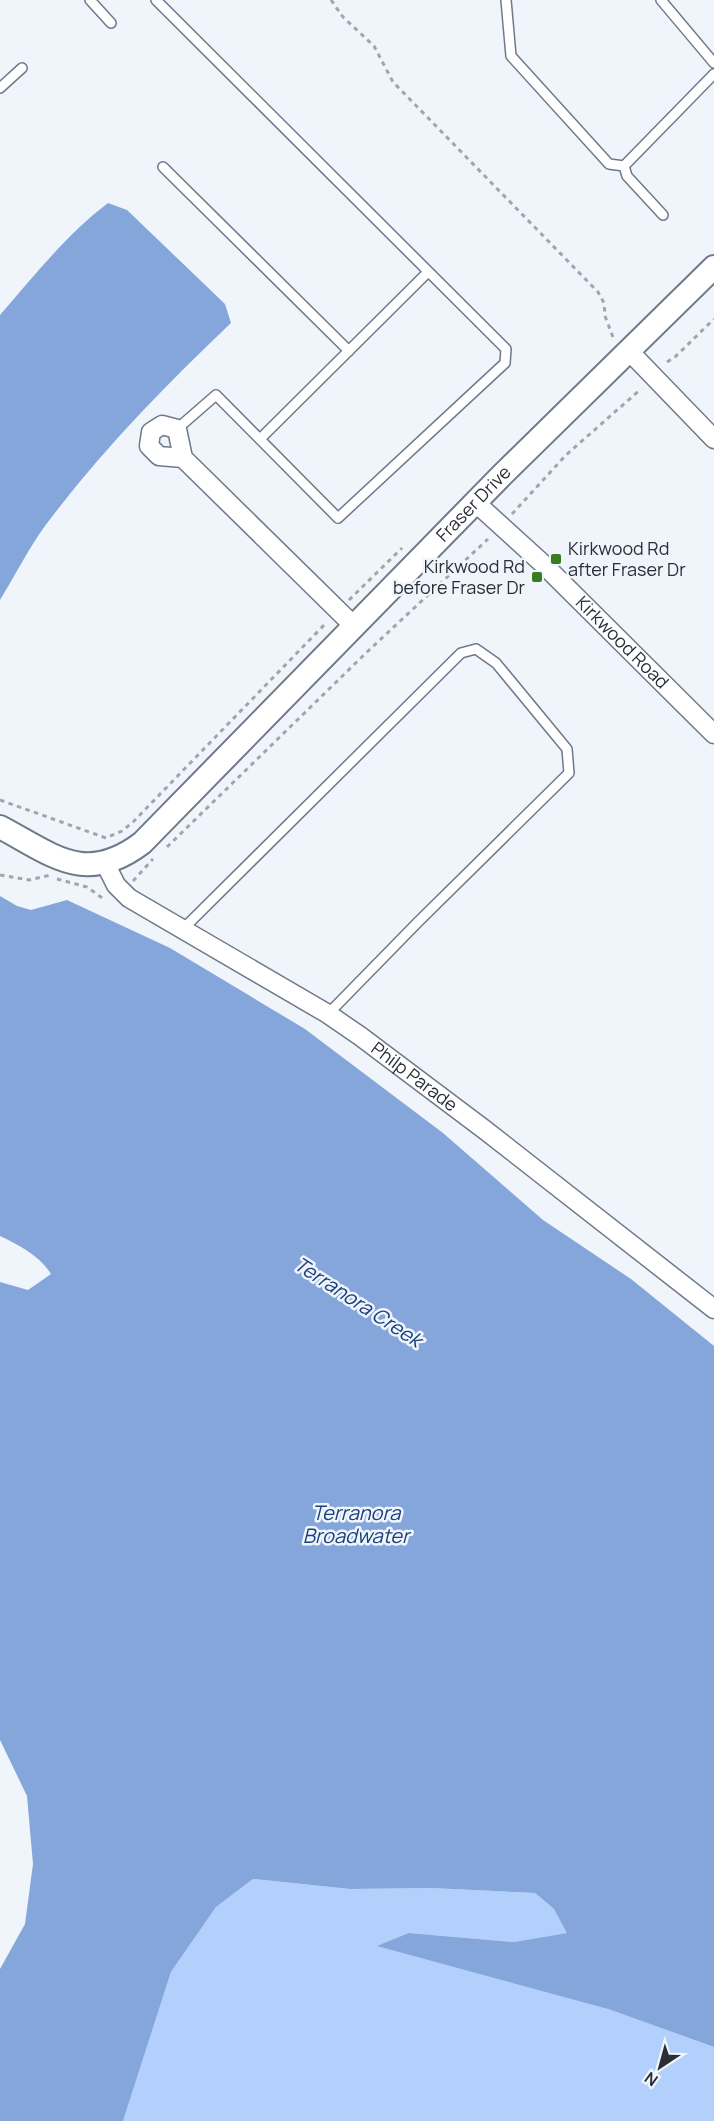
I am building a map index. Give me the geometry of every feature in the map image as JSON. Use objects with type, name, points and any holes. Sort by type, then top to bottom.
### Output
[{"type":"street","name":"Fraser Drive","points":[[105,863],[124,856],[158,829],[476,503],[622,346],[714,267]]},
{"type":"street","points":[[622,346],[714,439]]},
{"type":"street","points":[[183,458],[159,456],[149,446],[151,432],[162,425],[177,429],[183,458],[355,627]]},
{"type":"street","name":"Kirkwood Road","points":[[476,503],[542,563],[714,734]]},
{"type":"street","points":[[0,827],[70,862],[90,866],[105,863]]},
{"type":"street","name":"Philp Parade","points":[[105,863],[122,892],[328,1014],[360,1036],[485,1130],[714,1309]]},
{"type":"lane","points":[[90,0],[111,22]]},
{"type":"lane","points":[[156,0],[506,350],[505,363],[338,518],[216,395],[177,429]]},
{"type":"lane","points":[[506,0],[511,56],[609,164],[624,166]]},
{"type":"lane","points":[[661,0],[714,63]]},
{"type":"lane","points":[[0,88],[22,68]]},
{"type":"lane","points":[[624,166],[714,74]]},
{"type":"lane","points":[[624,166],[627,176],[663,214]]},
{"type":"lane","points":[[163,167],[349,351]]},
{"type":"lane","points":[[260,440],[429,272]]},
{"type":"lane","points":[[183,929],[461,653],[476,649],[496,663],[567,749],[569,773],[328,1014]]},
{"type":"path","points":[[332,0],[343,17],[374,46],[393,82],[598,292],[604,303],[605,316],[622,346]]},
{"type":"path","points":[[667,362],[714,319]]},
{"type":"path","points":[[513,514],[566,455],[641,389]]},
{"type":"path","points":[[163,851],[375,644],[488,539]]},
{"type":"path","points":[[0,800],[106,838],[122,831],[338,610],[405,545]]},
{"type":"path","points":[[130,885],[155,858]]},
{"type":"path","points":[[0,875],[28,880],[51,875]]},
{"type":"shaded area","points":[[253,1879],[350,1889],[431,1888],[535,1893],[554,1909],[568,1933],[514,1942],[409,1933],[714,2047],[714,2121],[123,2121],[171,1972],[216,1907]]},
{"type":"water","points":[[108,203],[127,210],[225,304],[231,323],[158,395],[88,472],[39,535],[0,600],[0,315],[65,242]]},
{"type":"water","name":"Terranora Broadwater","points":[[0,896],[17,906],[31,910],[67,900],[170,948],[305,1029],[443,1133],[543,1220],[631,1279],[714,1346],[714,2047],[608,2009],[377,1946],[409,1933],[514,1942],[567,1933],[554,1909],[535,1893],[431,1888],[350,1889],[253,1879],[216,1907],[171,1972],[123,2121],[0,2121],[0,1969],[25,1924],[33,1864],[27,1796],[0,1740],[0,1282],[28,1290],[51,1274],[35,1256],[0,1236]]},
{"type":"place","name":"Kirkwood Rd after Fraser Dr","points":[[556,559]]},
{"type":"place","name":"Kirkwood Rd before Fraser Dr","points":[[537,577]]},
{"type":"water label","name":"Terranora Creek","points":[[358,1302]]}]
